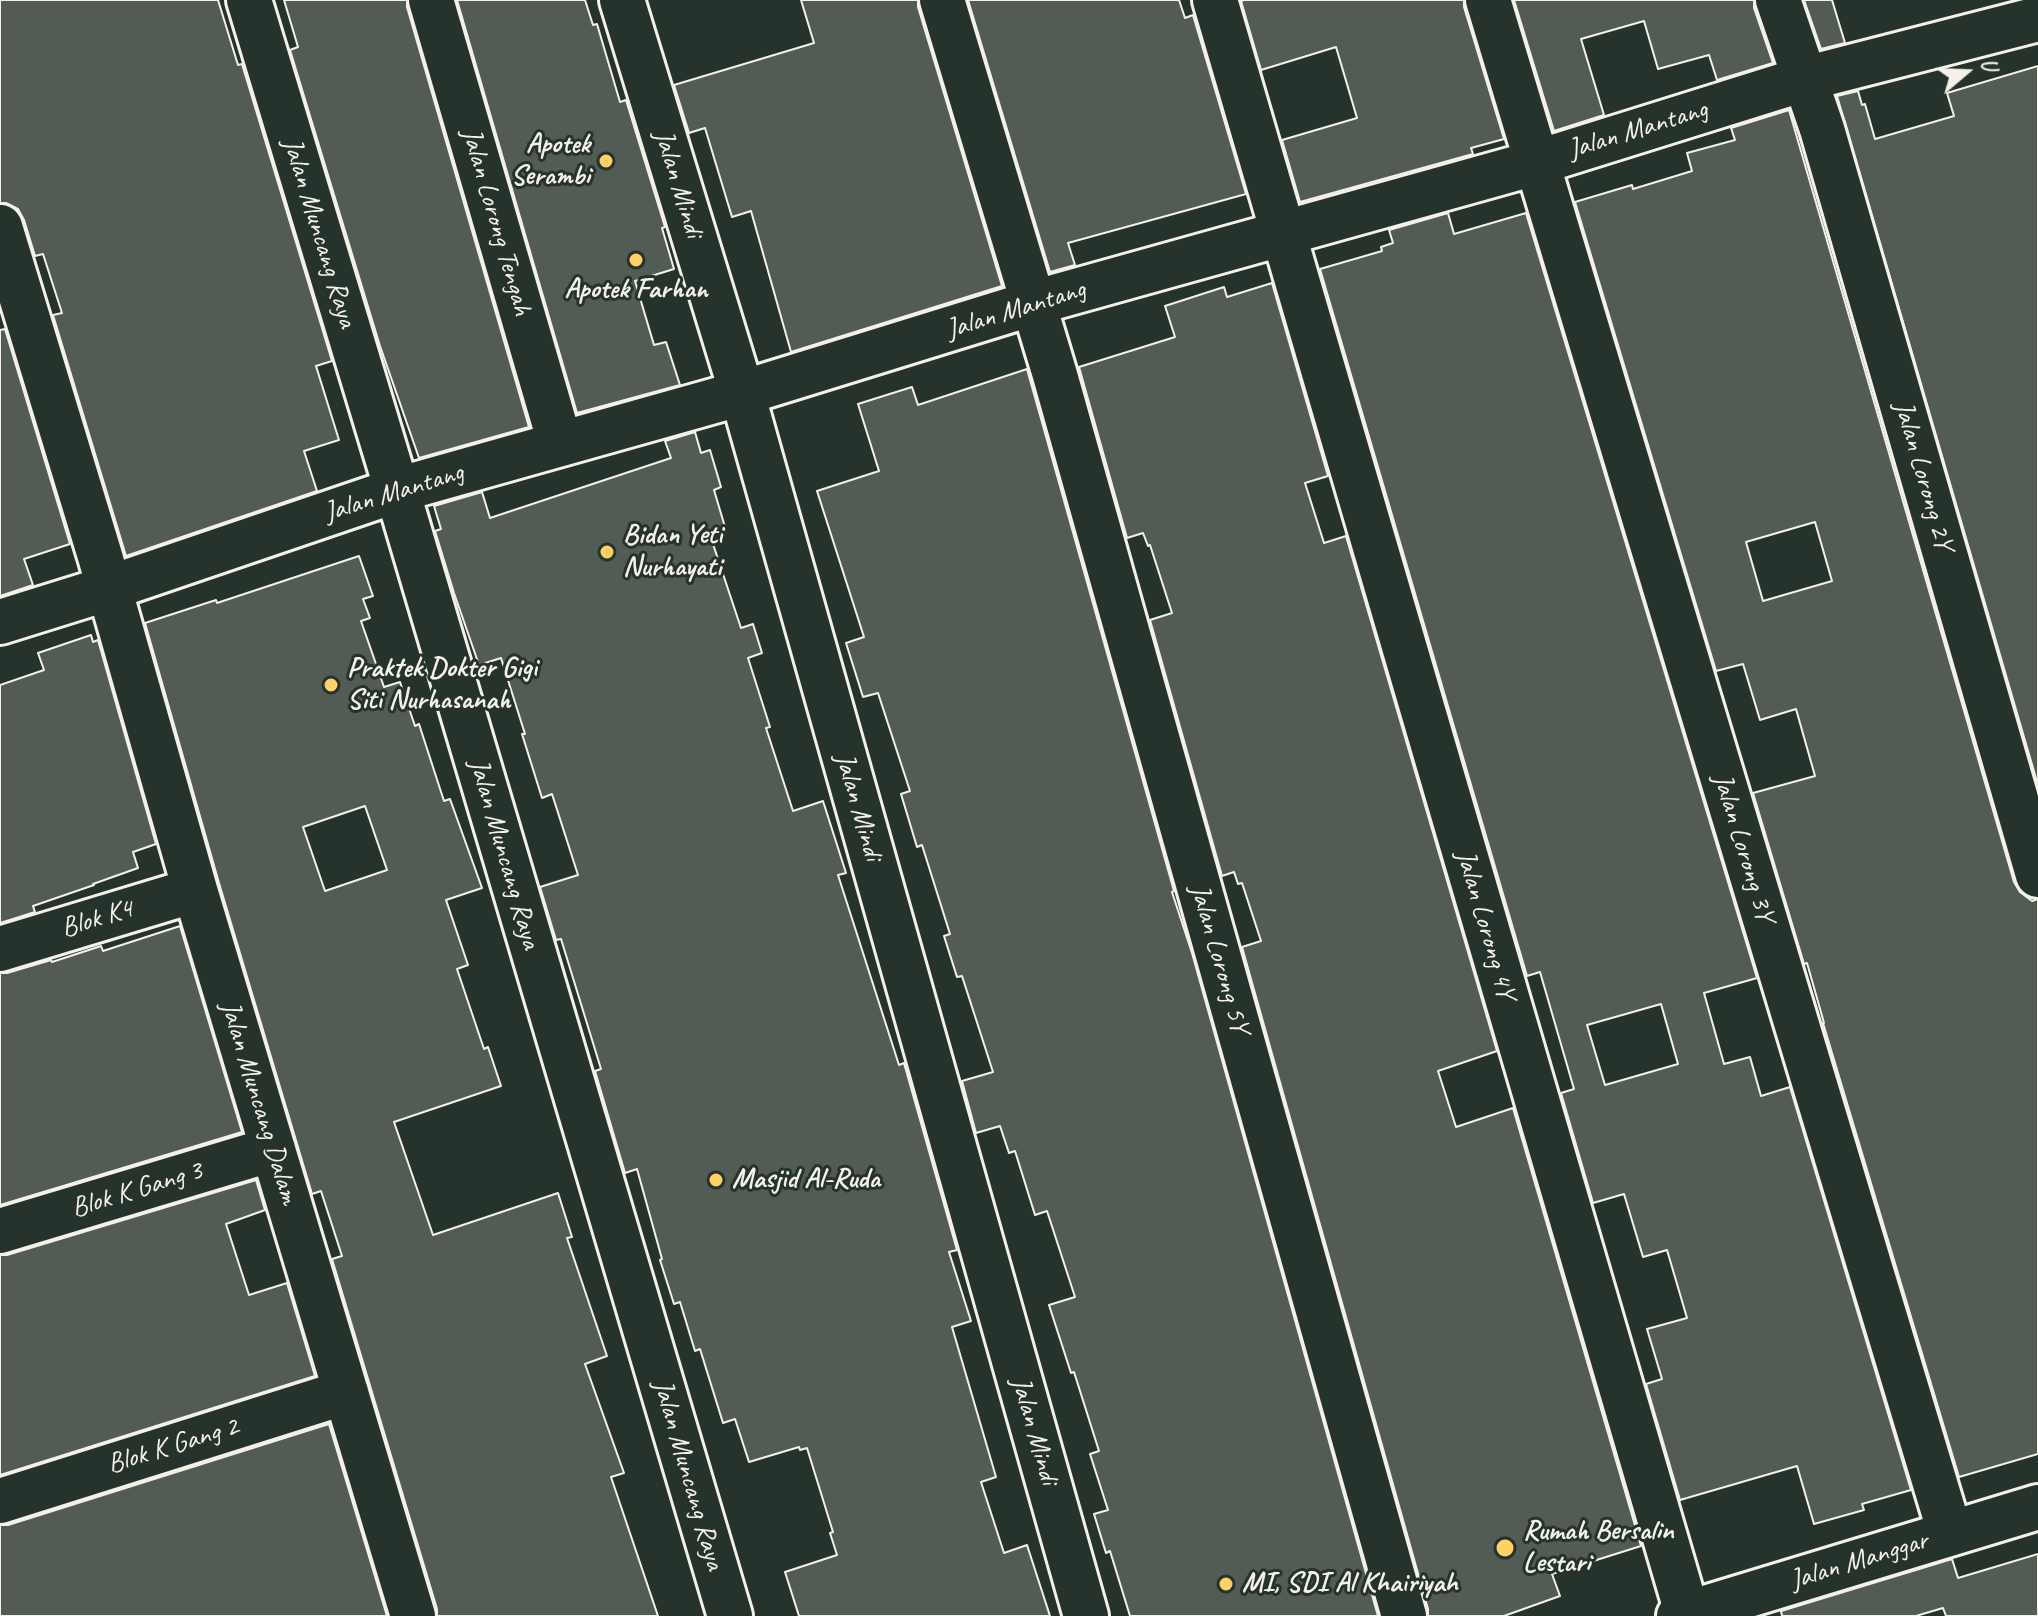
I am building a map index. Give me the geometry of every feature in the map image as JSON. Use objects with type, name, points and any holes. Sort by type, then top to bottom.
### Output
[{"type":"street","name":"Jalan Muncang Raya","points":[[249,0],[730,1616]]},
{"type":"street","name":"Jalan Lorong Tengah","points":[[431,0],[560,443]]},
{"type":"street","name":"Jalan Mindi","points":[[622,0],[742,393],[1086,1616]]},
{"type":"street","name":"Jalan Lorong 5Y","points":[[942,0],[1055,375],[1404,1616]]},
{"type":"street","name":"Jalan Lorong 4Y","points":[[1215,0],[1685,1615]]},
{"type":"street","name":"Jalan Lorong 3Y","points":[[1488,0],[1950,1533]]},
{"type":"street","name":"Jalan Lorong 2Y","points":[[1778,0],[1822,129],[2038,875]]},
{"type":"street","name":"Jalan Mantang","points":[[0,622],[397,490],[742,393],[1033,303],[1535,163],[1804,79],[2038,19]]},
{"type":"street","name":"Jalan Muncang Dalam","points":[[0,227],[413,1616]]},
{"type":"street","name":"Blok K4","points":[[0,949],[195,890]]},
{"type":"street","name":"Blok K Gang 3","points":[[0,1231],[273,1149]]},
{"type":"street","name":"Blok K Gang 2","points":[[0,1501],[346,1392]]},
{"type":"street","name":"Jalan Manggar","points":[[1685,1615],[2038,1507]]},
{"type":"building","points":[[0,0],[218,0],[238,65],[242,64],[332,361],[316,366],[339,440],[304,451],[317,491],[126,556],[53,315],[62,313],[43,254],[35,256],[18,209],[0,203]]},
{"type":"building","points":[[284,0],[407,0],[529,427],[419,458],[380,346],[290,50],[298,47]]},
{"type":"building","points":[[457,0],[585,0],[593,25],[597,24],[620,102],[626,100],[665,227],[662,228],[674,269],[635,281],[654,345],[666,342],[680,385],[577,413]]},
{"type":"building","points":[[801,0],[918,0],[1002,286],[791,352],[751,211],[732,217],[705,128],[689,133],[674,85],[814,43]]},
{"type":"building","points":[[968,0],[1179,0],[1185,18],[1193,15],[1246,194],[1068,243],[1075,265],[1050,272]]},
{"type":"building","points":[[1464,0],[1504,139],[1471,148],[1473,154],[1300,202],[1282,140],[1357,118],[1336,47],[1261,70],[1241,1]]},
{"type":"building","points":[[1514,0],[1754,0],[1773,63],[1717,80],[1709,55],[1658,69],[1644,21],[1581,39],[1604,115],[1554,131]]},
{"type":"building","points":[[1804,0],[1832,0],[1845,43],[1821,49]]},
{"type":"building","points":[[2038,66],[2038,785],[1837,96],[1858,91],[1875,139],[1954,116],[1947,93]]},
{"type":"building","points":[[1789,110],[2014,882],[2020,892],[2032,901],[2038,899],[2038,1454],[1959,1477],[1807,963],[1804,964],[1753,793],[1815,776],[1796,709],[1760,720],[1743,664],[1716,671],[1575,202],[1692,171],[1687,153],[1735,140],[1731,128]],"holes":[[[1815,522],[1832,581],[1763,601],[1746,542]]]},
{"type":"building","points":[[1448,213],[1454,234],[1526,213],[1757,978],[1704,993],[1724,1064],[1750,1057],[1761,1096],[1790,1087],[1911,1490],[1862,1504],[1864,1510],[1814,1524],[1797,1466],[1680,1500],[1646,1384],[1662,1379],[1647,1329],[1687,1318],[1667,1250],[1643,1257],[1624,1194],[1593,1203],[1561,1093],[1574,1089],[1540,972],[1527,976],[1320,269],[1382,251],[1381,247],[1393,243],[1389,230]],"holes":[[[1661,1004],[1678,1064],[1605,1085],[1587,1025]]]},
{"type":"building","points":[[1272,283],[1328,476],[1305,483],[1324,543],[1346,536],[1497,1051],[1438,1071],[1456,1127],[1513,1108],[1641,1546],[1552,1574],[1560,1596],[1504,1616],[1428,1616],[1242,947],[1261,941],[1242,883],[1238,884],[1234,872],[1222,876],[1150,620],[1172,613],[1150,545],[1143,533],[1127,538],[1079,367],[1175,337],[1165,306],[1224,287],[1227,297]]},
{"type":"building","points":[[5,329],[70,544],[24,559],[33,585],[0,596],[0,330]]},
{"type":"building","points":[[1027,369],[1378,1616],[1130,1616],[1110,1551],[1106,1553],[1094,1514],[1108,1510],[1090,1454],[1099,1451],[1049,1305],[1075,1297],[1047,1211],[1035,1215],[1015,1151],[1009,1153],[1000,1126],[976,1133],[962,1081],[993,1072],[962,976],[957,977],[944,936],[950,934],[922,845],[917,847],[901,794],[910,791],[878,693],[863,697],[846,643],[864,637],[817,491],[879,471],[858,404],[912,387],[918,405]]},
{"type":"building","points":[[695,432],[701,453],[710,450],[721,487],[714,490],[725,527],[709,532],[741,628],[753,624],[762,653],[748,658],[770,727],[766,728],[793,811],[823,801],[846,873],[838,875],[899,1065],[904,1063],[957,1250],[949,1252],[971,1321],[952,1327],[996,1477],[981,1482],[1004,1553],[1027,1545],[1050,1616],[799,1616],[785,1572],[837,1555],[807,1448],[800,1450],[799,1447],[749,1462],[735,1419],[723,1423],[700,1349],[695,1351],[680,1302],[674,1304],[637,1169],[625,1173],[595,1071],[601,1069],[561,939],[556,940],[540,887],[578,875],[552,794],[542,798],[501,658],[479,665],[435,531],[441,529],[434,506],[482,492],[490,518],[671,458],[665,441]]},
{"type":"building","points":[[359,556],[373,596],[363,599],[370,618],[361,621],[384,687],[400,682],[415,726],[419,724],[444,801],[450,799],[482,888],[446,900],[468,965],[457,969],[484,1049],[488,1047],[501,1086],[394,1122],[433,1235],[558,1193],[572,1237],[567,1238],[607,1356],[585,1364],[624,1473],[611,1477],[658,1616],[437,1616],[332,1259],[342,1256],[321,1191],[312,1194],[145,623],[216,600],[217,603]],"holes":[[[365,806],[387,870],[325,891],[303,827]]]},
{"type":"building","points":[[91,635],[93,642],[98,640],[156,844],[133,852],[138,868],[33,906],[35,912],[0,923],[0,685],[44,670],[38,653]]},
{"type":"building","points":[[180,926],[242,1132],[0,1205],[0,973],[52,962],[101,946],[103,951]]},
{"type":"building","points":[[256,1180],[265,1210],[226,1224],[249,1295],[287,1283],[315,1376],[0,1475],[0,1255]]},
{"type":"building","points":[[329,1424],[387,1616],[0,1616],[0,1525]]},
{"type":"building","points":[[2038,1554],[2038,1616],[1946,1616],[1943,1608],[1916,1616],[1782,1616],[1781,1611],[1952,1559],[1958,1578]]},
{"type":"place","name":"Apotek Serambi","points":[[606,161]]},
{"type":"place","name":"Apotek Farhan","points":[[636,260]]},
{"type":"place","name":"Bidan Yeti Nurhayati","points":[[607,552]]},
{"type":"place","name":"Praktek Dokter Gigi Siti Nurhasanah","points":[[331,685]]},
{"type":"place","name":"Masjid Al-Ruda","points":[[716,1180]]},
{"type":"place","name":"Rumah Bersalin Lestari","points":[[1505,1548]]},
{"type":"place","name":"MI, SDI Al Khairiyah","points":[[1226,1584]]}]
